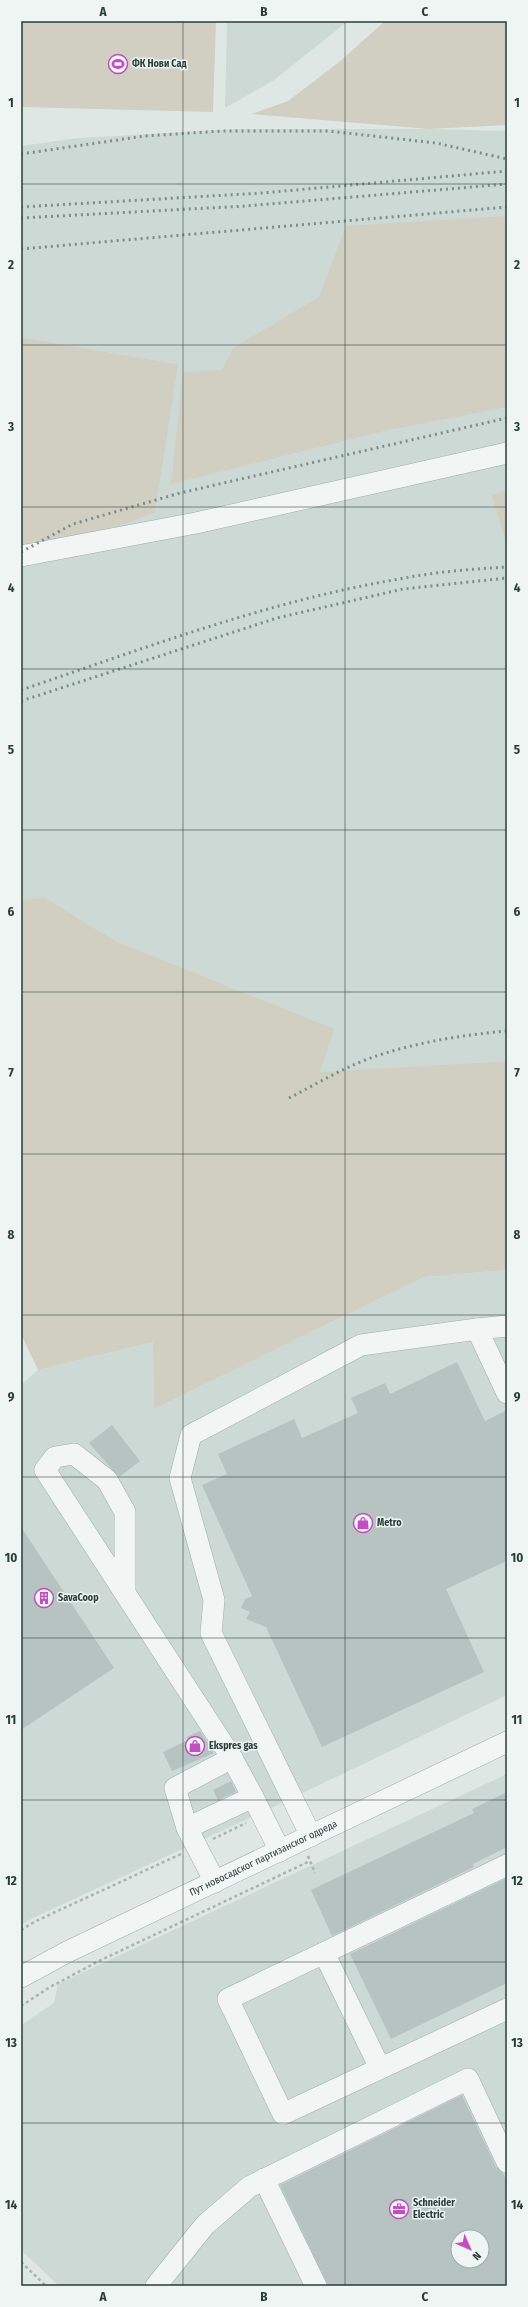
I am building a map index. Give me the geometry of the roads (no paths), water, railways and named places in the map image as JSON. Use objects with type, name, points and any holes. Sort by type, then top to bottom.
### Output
[{"type":"street","points":[[21,556],[196,523],[507,453]]},
{"type":"street","points":[[311,1836],[211,1633],[214,1600],[180,1478],[191,1435],[361,1345],[507,1326]]},
{"type":"street","points":[[477,1329],[507,1392]]},
{"type":"street","points":[[125,1592],[125,1512],[107,1480],[74,1454],[55,1457],[45,1470],[232,1758],[280,1851]]},
{"type":"street","name":"Пут новосадског партизанског одреда","points":[[21,1977],[67,1952],[507,1742]]},
{"type":"street","points":[[215,1882],[192,1837],[175,1788],[232,1758]]},
{"type":"street","points":[[192,1837],[253,1797]]},
{"type":"street","points":[[507,1865],[228,1999],[283,2114],[507,2009]]},
{"type":"street","points":[[324,1953],[380,2068]]},
{"type":"street","points":[[156,2286],[205,2225],[249,2187],[468,2079],[507,2162]]},
{"type":"street","points":[[264,2179],[316,2286]]},
{"type":"railway","points":[[21,154],[145,136],[222,131],[328,131],[436,143],[507,159]]},
{"type":"railway","points":[[21,207],[262,193],[507,171]]},
{"type":"railway","points":[[21,218],[246,206],[507,184]]},
{"type":"railway","points":[[21,249],[507,207]]},
{"type":"railway","points":[[21,552],[73,524],[180,493],[507,418]]},
{"type":"railway","points":[[21,690],[161,642],[303,600],[351,588],[412,577],[453,571],[507,567]]},
{"type":"railway","points":[[21,701],[277,618],[403,589],[507,578]]},
{"type":"railway","points":[[289,1098],[334,1074],[385,1053],[405,1047],[468,1035],[507,1031]]},
{"type":"place","name":"ФК Нови Сад","points":[[118,64]]},
{"type":"place","name":"Metro","points":[[363,1523]]},
{"type":"place","name":"SavaCoop","points":[[44,1598]]},
{"type":"place","name":"Ekspres gas","points":[[195,1746]]},
{"type":"place","name":"Schneider Electric","points":[[399,2209]]}]
